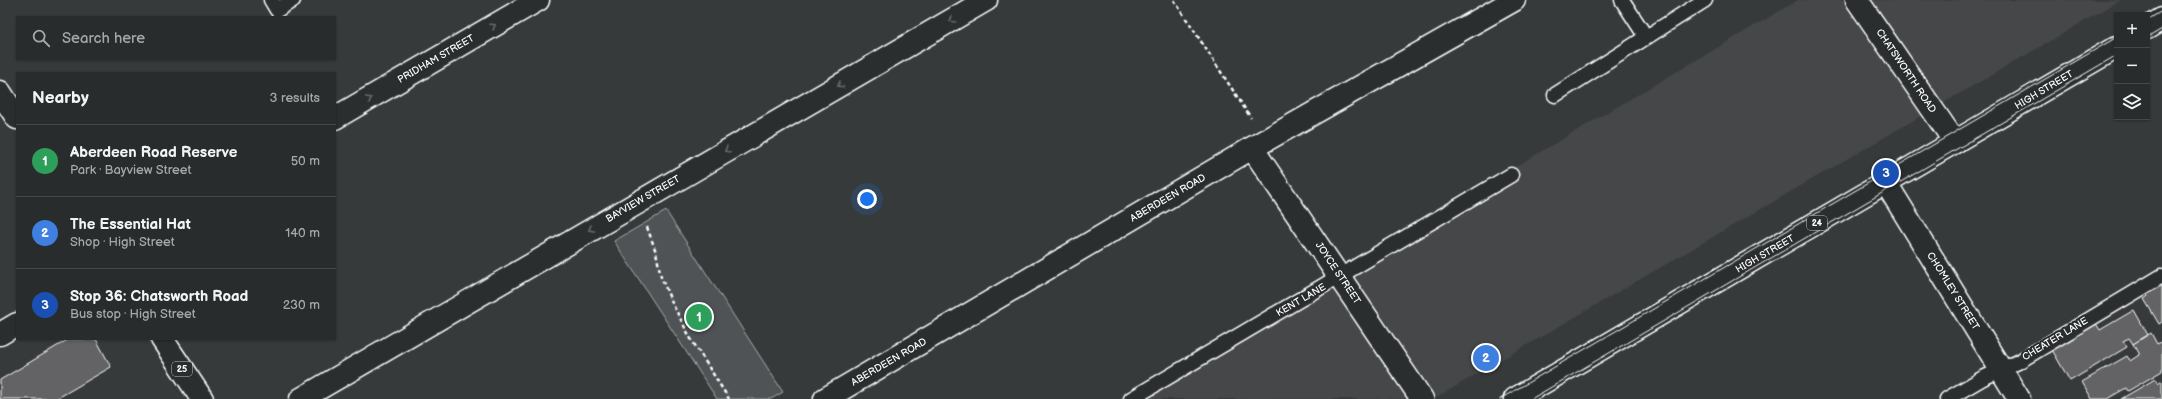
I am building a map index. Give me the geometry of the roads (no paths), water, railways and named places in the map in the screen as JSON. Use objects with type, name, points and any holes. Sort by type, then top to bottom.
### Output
[{"type":"street","name":"PRIDHAM STREET","points":[[336,117],[538,0]]},
{"type":"street","name":"BAYVIEW STREET","points":[[300,399],[986,0]]},
{"type":"street","name":"ABERDEEN ROAD","points":[[825,399],[1252,148],[1514,0]]},
{"type":"street","name":"CHATSWORTH ROAD","points":[[1857,0],[1955,142]]},
{"type":"street","points":[[2150,26],[2162,19]]},
{"type":"street","name":"HIGH STREET","points":[[1515,399],[1886,183],[2114,48]]},
{"type":"street","points":[[0,92],[16,116]]},
{"type":"street","name":"JOYCE STREET","points":[[1252,148],[1341,277],[1422,399]]},
{"type":"street","name":"CHOMLEY STREET","points":[[1886,183],[2019,399]]},
{"type":"street","points":[[0,334],[16,325]]},
{"type":"street","name":"25","points":[[163,340],[202,399]]},
{"type":"lane","points":[[271,0],[277,10],[293,0]]},
{"type":"lane","points":[[1622,0],[1646,37]]},
{"type":"lane","points":[[1555,95],[1705,0]]},
{"type":"lane","name":"KENT LANE","points":[[1131,399],[1341,277],[1511,175]]},
{"type":"lane","name":"CHEATER LANE","points":[[1947,399],[2018,362],[2162,276]]},
{"type":"tram line","points":[[2150,18],[2162,11]]},
{"type":"tram line","points":[[2150,36],[2162,29]]},
{"type":"tram line","points":[[1500,399],[2114,39]]},
{"type":"tram line","points":[[1531,399],[2114,57]]},
{"type":"place","name":"Stop 36: Chatsworth Road","points":[[1886,173]]},
{"type":"place","name":"Aberdeen Road Reserve","points":[[699,317]]},
{"type":"place","name":"The Essential Hat","points":[[1486,358]]}]
